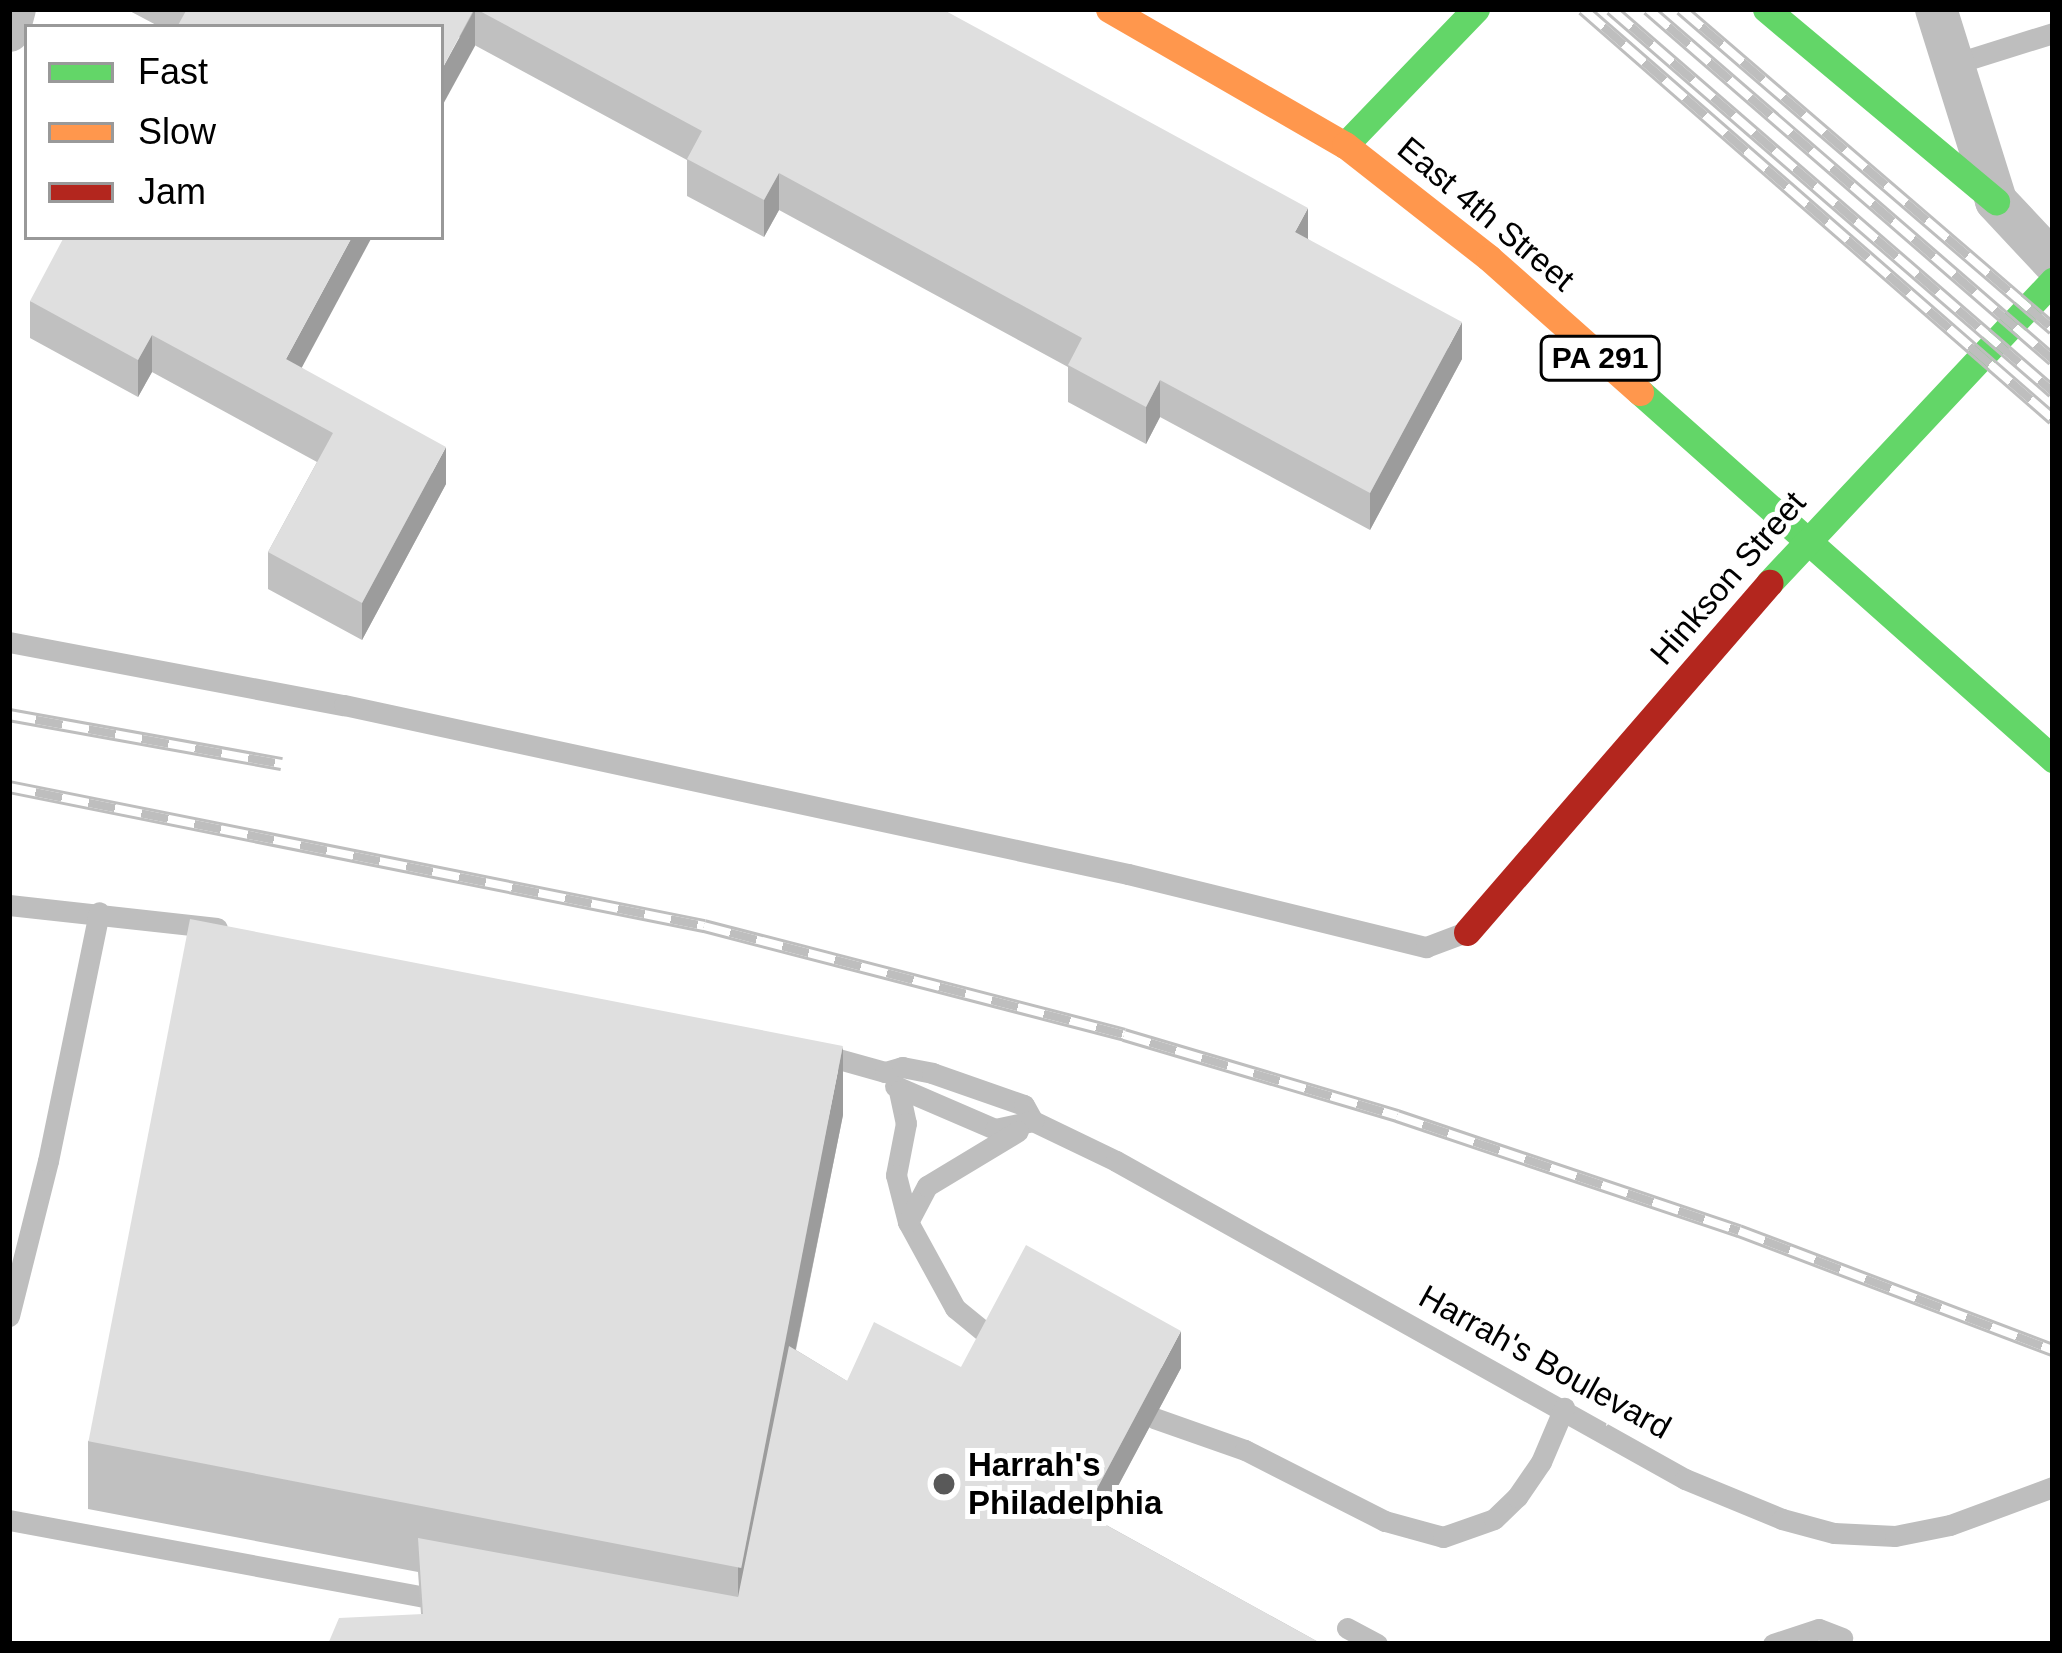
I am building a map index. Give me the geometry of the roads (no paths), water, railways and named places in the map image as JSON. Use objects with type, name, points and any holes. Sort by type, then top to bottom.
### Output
[{"type":"street","points":[[9,31],[11,9]]},
{"type":"street","name":"East 4th Street","points":[[1109,9],[1345,145],[1489,258],[1804,543],[2053,759]]},
{"type":"street","points":[[1345,145],[1476,9]]},
{"type":"street","points":[[1766,9],[1996,201],[2053,262]]},
{"type":"street","points":[[1936,9],[1996,201]]},
{"type":"street","name":"Hinkson Street","points":[[1467,932],[1804,543],[2053,280]]},
{"type":"lane","points":[[1954,64],[2053,33]]},
{"type":"lane","points":[[9,642],[344,704],[1127,874],[1426,947],[1467,932]]},
{"type":"lane","points":[[9,904],[99,912],[246,935]]},
{"type":"lane","points":[[9,1316],[48,1161],[99,912]]},
{"type":"lane","name":"Harrah's Boulevard","points":[[794,1055],[885,1072],[902,1067],[932,1073],[1024,1106],[1033,1120],[1564,1408],[1685,1479],[1760,1511],[1834,1533],[1895,1536],[1950,1525],[2053,1487]]},
{"type":"lane","points":[[885,1072],[899,1091],[906,1123],[896,1175],[908,1222],[955,1308],[994,1340]]},
{"type":"lane","points":[[899,1091],[994,1129],[1033,1120]]},
{"type":"lane","points":[[908,1222],[927,1186],[1033,1120]]},
{"type":"lane","points":[[1154,1418],[1245,1450],[1385,1521],[1443,1538],[1494,1519],[1517,1498],[1541,1462],[1564,1408]]},
{"type":"lane","points":[[9,1520],[420,1597]]},
{"type":"lane","points":[[1347,1628],[1377,1644]]},
{"type":"lane","points":[[1773,1644],[1819,1629],[1842,1638]]},
{"type":"railway","points":[[1583,9],[2053,419]]},
{"type":"railway","points":[[1611,9],[2053,392]]},
{"type":"railway","points":[[1648,9],[2053,360]]},
{"type":"railway","points":[[1681,9],[2053,329]]},
{"type":"railway","points":[[9,715],[282,764]]},
{"type":"railway","points":[[9,787],[704,926],[1124,1035],[1397,1116],[1739,1231],[2053,1350]]},
{"type":"place","name":"Harrah's Philadelphia","points":[[944,1484]]}]
